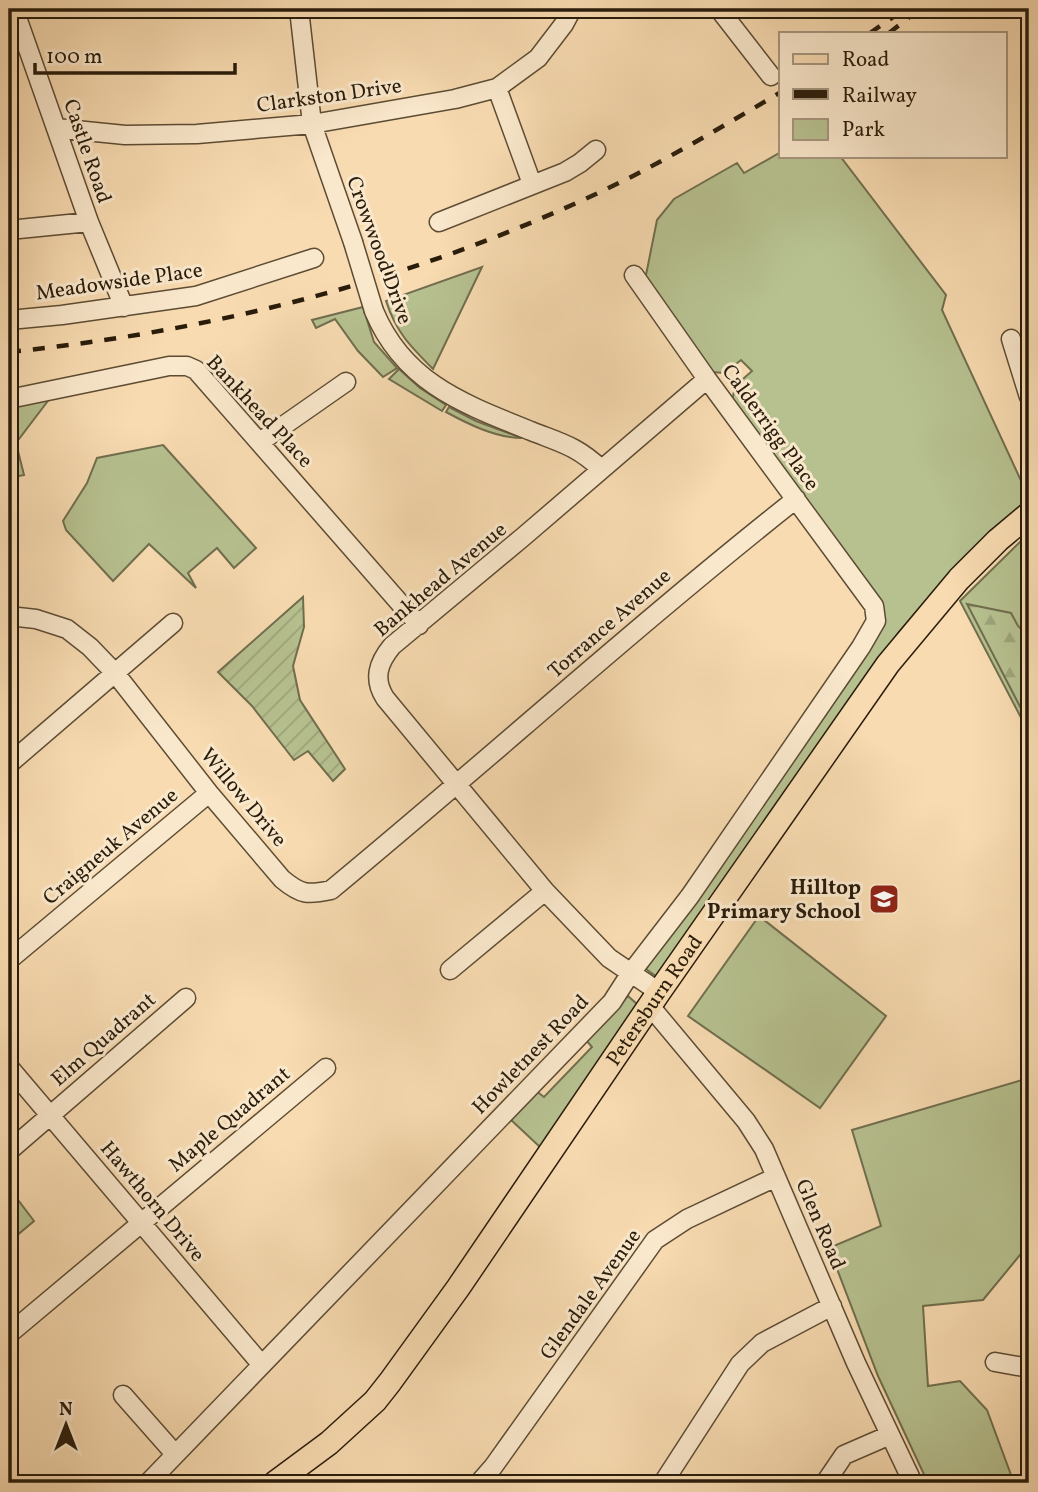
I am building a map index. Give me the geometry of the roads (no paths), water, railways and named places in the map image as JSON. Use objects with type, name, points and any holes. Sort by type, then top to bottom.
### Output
[{"type":"main road","name":"Petersburn Road","points":[[275,1483],[329,1443],[374,1401],[390,1382],[458,1288],[655,999],[912,632],[959,579],[1029,514]]},
{"type":"street","name":"Castle Road","points":[[14,9],[89,222],[124,307]]},
{"type":"street","name":"Crowwood Drive","points":[[299,9],[312,124],[374,311],[389,342],[432,384],[467,405],[579,450],[601,469]]},
{"type":"street","name":"Clarkston Drive","points":[[56,128],[125,135],[197,134],[312,124],[455,99],[496,88],[538,58],[572,9]]},
{"type":"street","points":[[719,9],[771,76]]},
{"type":"street","points":[[496,88],[532,184]]},
{"type":"street","points":[[439,222],[565,172],[596,150]]},
{"type":"street","points":[[9,230],[89,222]]},
{"type":"street","name":"Meadowside Place","points":[[9,320],[196,296],[314,258]]},
{"type":"street","name":"Calderrigg Place","points":[[634,275],[874,606]]},
{"type":"street","points":[[1011,339],[1026,378],[1029,397]]},
{"type":"street","name":"Bankhead Place","points":[[9,399],[169,366],[187,366],[202,375],[419,625]]},
{"type":"street","name":"Bankhead Avenue","points":[[655,999],[609,958],[545,891],[456,786],[379,688],[377,677],[384,656],[392,646],[707,379]]},
{"type":"street","points":[[260,442],[346,382]]},
{"type":"street","name":"Torrance Avenue","points":[[456,786],[692,581],[796,499]]},
{"type":"street","name":"Howletnest Road","points":[[148,1483],[612,1002],[690,896],[861,647],[876,621],[874,606]]},
{"type":"street","name":"Willow Drive","points":[[9,616],[36,619],[67,629],[90,647],[115,673],[209,793],[282,879],[296,890],[311,894],[331,890],[456,786]]},
{"type":"street","points":[[9,764],[173,623]]},
{"type":"street","name":"Craigneuk Avenue","points":[[9,960],[209,793]]},
{"type":"street","points":[[450,970],[545,891]]},
{"type":"street","name":"Elm Quadrant","points":[[9,1151],[186,998]]},
{"type":"street","name":"Glen Road","points":[[655,999],[764,1149],[913,1483]]},
{"type":"street","name":"Hawthorn Drive","points":[[9,1068],[261,1364]]},
{"type":"street","name":"Maple Quadrant","points":[[9,1334],[320,1073],[326,1092]]},
{"type":"street","name":"Glendale Avenue","points":[[479,1483],[655,1240],[687,1219],[776,1177]]},
{"type":"street","points":[[663,1483],[740,1364],[762,1343],[832,1306]]},
{"type":"street","points":[[995,1362],[1029,1368]]},
{"type":"street","points":[[123,1395],[175,1454]]},
{"type":"street","points":[[825,1483],[844,1455],[890,1434]]},
{"type":"railway","points":[[871,32],[905,9]]},
{"type":"railway","points":[[890,32],[920,9]]},
{"type":"railway","points":[[9,352],[170,329],[329,293],[407,269],[559,211],[633,176],[779,93]]},
{"type":"place","name":"Hilltop Primary School","points":[[884,899]]}]
